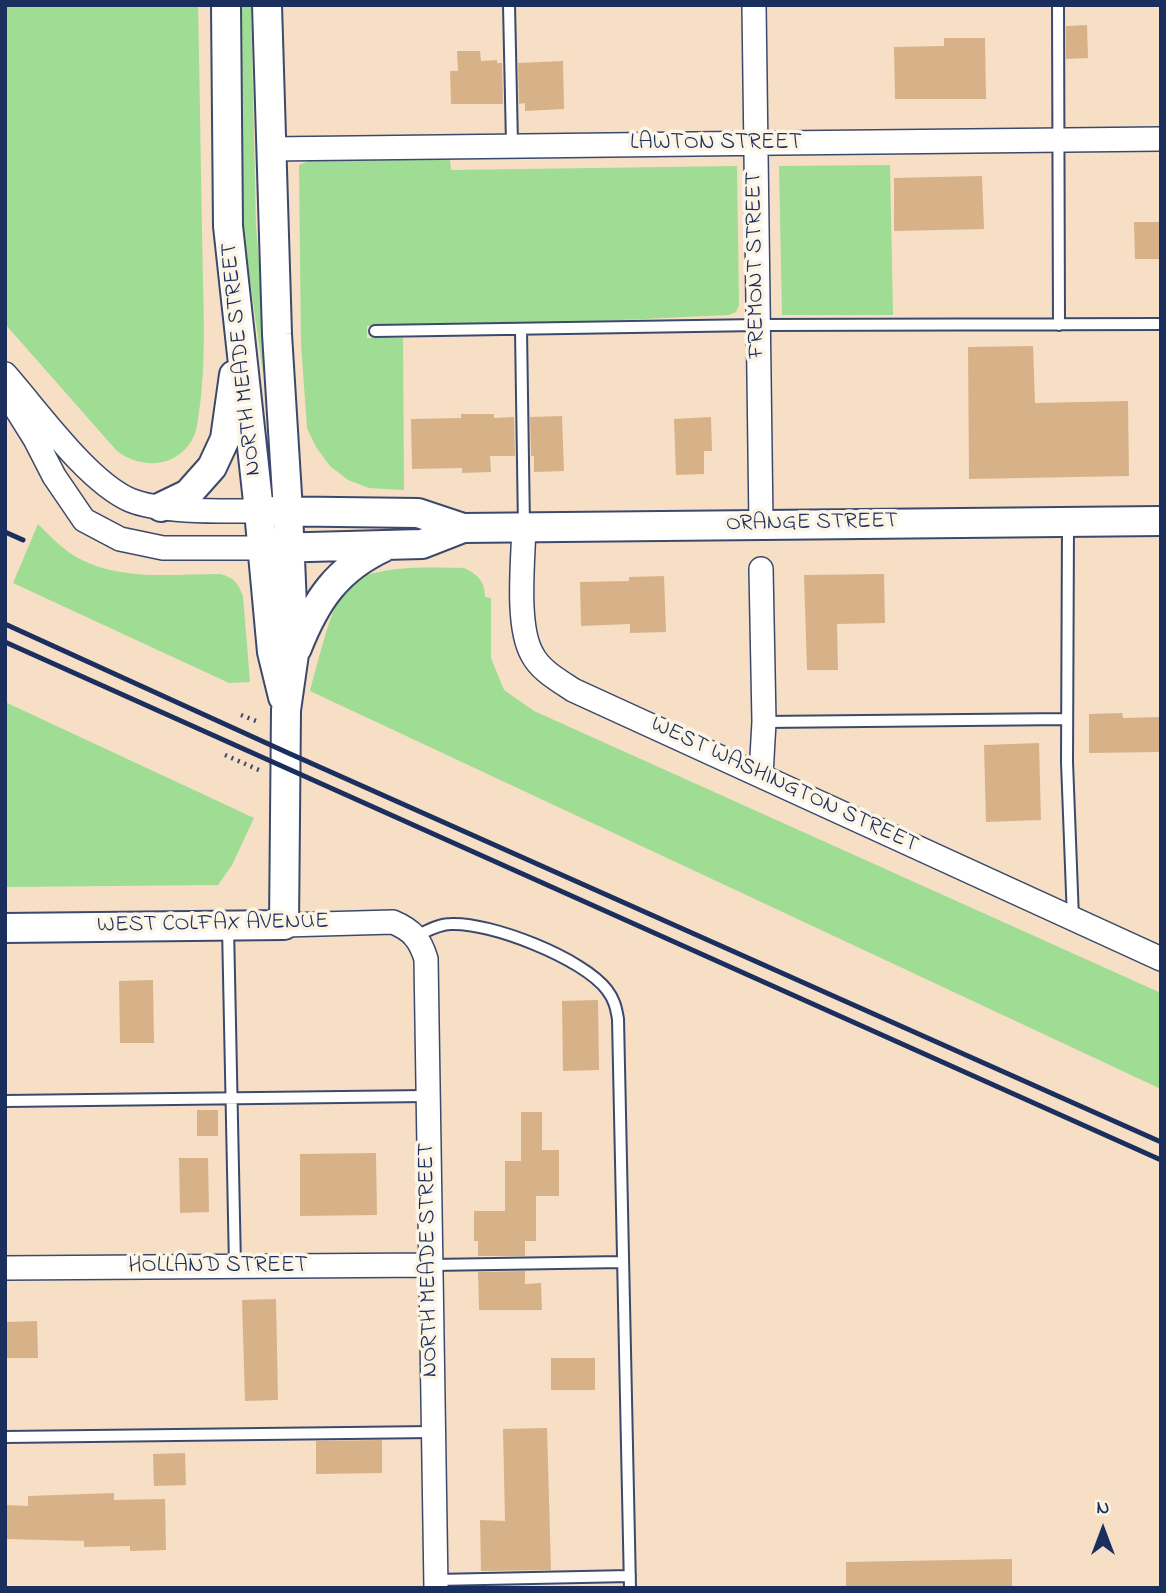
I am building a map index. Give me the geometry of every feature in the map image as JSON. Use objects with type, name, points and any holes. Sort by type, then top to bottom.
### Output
[{"type":"street","name":"NORTH MEADE STREET","points":[[226,5],[228,226],[272,652],[286,710]]},
{"type":"street","name":"NORTH MEADE STREET","points":[[267,5],[277,334],[294,653],[286,710],[285,925]]},
{"type":"street","name":"FREMONT STREET","points":[[754,5],[761,524]]},
{"type":"street","name":"LAWTON STREET","points":[[270,149],[512,144],[755,145],[1161,139]]},
{"type":"street","points":[[161,507],[188,494],[212,467],[225,439],[239,334]]},
{"type":"street","points":[[5,374],[67,447],[105,483],[131,500],[161,507],[259,511]]},
{"type":"street","points":[[5,391],[54,476],[84,520],[120,539],[163,548],[262,548]]},
{"type":"street","name":"ORANGE STREET","points":[[259,511],[418,513],[463,528],[1161,521]]},
{"type":"street","name":"WEST WASHINGTON STREET","points":[[524,527],[523,629],[532,654],[550,675],[573,690],[1161,959]]},
{"type":"street","name":"ORANGE STREET","points":[[262,548],[422,544],[463,528]]},
{"type":"street","name":"ORANGE STREET","points":[[294,653],[307,623],[325,593],[344,571],[388,545]]},
{"type":"street","points":[[761,569],[764,722],[761,775]]},
{"type":"street","name":"WEST COLFAX AVENUE","points":[[5,928],[393,922],[416,936]]},
{"type":"street","name":"NORTH MEADE STREET","points":[[416,936],[422,944],[426,959],[436,1584]]},
{"type":"street","name":"HOLLAND STREET","points":[[5,1268],[430,1265]]},
{"type":"lane","points":[[509,5],[512,144]]},
{"type":"lane","points":[[1058,5],[1059,325]]},
{"type":"lane","points":[[375,331],[759,325],[1161,324]]},
{"type":"lane","points":[[521,330],[524,527]]},
{"type":"lane","points":[[1068,522],[1067,719],[1073,919]]},
{"type":"lane","points":[[764,722],[1067,719]]},
{"type":"lane","points":[[416,936],[442,924],[454,923],[474,924],[510,935],[546,950],[592,975],[615,1002],[618,1019],[630,1582],[436,1584]]},
{"type":"lane","points":[[228,926],[235,1266]]},
{"type":"lane","points":[[5,1101],[428,1096]]},
{"type":"lane","points":[[430,1265],[623,1262]]},
{"type":"lane","points":[[5,1437],[433,1432]]},
{"type":"green space","points":[[5,5],[198,5],[203,374],[194,436],[179,455],[170,460],[148,463],[137,461],[117,451],[5,324]]},
{"type":"green space","points":[[238,5],[251,5],[256,226],[268,372],[263,373],[242,223]]},
{"type":"green space","points":[[450,159],[451,170],[737,166],[739,305],[736,312],[729,315],[367,326],[367,338],[403,338],[404,490],[369,488],[348,480],[330,466],[316,447],[307,428],[301,344],[299,165],[309,161]]},
{"type":"green space","points":[[890,165],[893,315],[782,315],[779,166]]},
{"type":"green space","points":[[38,524],[80,559],[113,571],[166,575],[220,574],[232,579],[243,596],[250,682],[229,683],[13,583]]},
{"type":"green space","points":[[464,568],[479,579],[484,587],[485,597],[491,598],[491,658],[504,690],[534,711],[1161,993],[1161,1089],[310,691],[335,607],[345,589],[355,581],[384,571]]},
{"type":"green space","points":[[5,702],[254,818],[232,865],[218,885],[5,887]]},
{"type":"building","points":[[1087,25],[1088,58],[1066,59],[1066,26]]},
{"type":"building","points":[[944,38],[985,38],[986,99],[895,99],[894,47],[944,46]]},
{"type":"building","points":[[457,51],[480,51],[481,61],[497,60],[497,63],[502,63],[503,104],[451,104],[450,71],[458,71]]},
{"type":"building","points":[[563,61],[564,109],[525,111],[525,103],[519,104],[518,63]]},
{"type":"building","points":[[982,176],[984,229],[894,231],[894,178]]},
{"type":"building","points":[[1134,222],[1161,222],[1161,259],[1135,259]]},
{"type":"building","points":[[1033,346],[1035,403],[1128,401],[1129,476],[969,479],[968,347]]},
{"type":"building","points":[[461,414],[494,414],[494,418],[514,417],[515,456],[490,456],[491,472],[462,473],[462,468],[412,469],[411,419],[461,418]]},
{"type":"building","points":[[562,416],[564,471],[534,472],[530,417]]},
{"type":"building","points":[[711,417],[712,451],[704,451],[704,474],[676,475],[674,419]]},
{"type":"building","points":[[884,574],[885,623],[837,624],[838,670],[807,670],[804,575]]},
{"type":"building","points":[[664,576],[666,632],[630,633],[630,624],[581,626],[580,582],[629,581],[629,577]]},
{"type":"building","points":[[1122,713],[1123,718],[1161,717],[1161,752],[1089,753],[1089,714]]},
{"type":"building","points":[[1039,743],[1041,820],[986,822],[984,745]]},
{"type":"building","points":[[153,980],[154,1043],[120,1043],[119,981]]},
{"type":"building","points":[[598,1000],[599,1070],[563,1071],[562,1001]]},
{"type":"building","points":[[197,1110],[218,1110],[218,1136],[197,1136]]},
{"type":"building","points":[[521,1112],[542,1112],[542,1150],[559,1150],[559,1196],[536,1196],[536,1241],[525,1241],[525,1256],[478,1256],[478,1241],[474,1241],[474,1211],[505,1211],[505,1161],[521,1161]]},
{"type":"building","points":[[376,1153],[377,1215],[300,1216],[300,1154]]},
{"type":"building","points":[[179,1158],[208,1158],[209,1212],[180,1213]]},
{"type":"building","points":[[525,1271],[525,1284],[541,1283],[542,1310],[479,1310],[478,1272]]},
{"type":"building","points":[[276,1299],[278,1400],[245,1401],[242,1300]]},
{"type":"building","points":[[37,1321],[38,1358],[5,1358],[5,1322]]},
{"type":"building","points":[[551,1358],[595,1358],[595,1390],[551,1390]]},
{"type":"building","points":[[547,1428],[551,1570],[481,1571],[480,1520],[505,1521],[503,1429]]},
{"type":"building","points":[[382,1440],[382,1473],[316,1474],[316,1441]]},
{"type":"building","points":[[185,1453],[186,1485],[154,1486],[153,1454]]},
{"type":"building","points":[[114,1493],[114,1500],[165,1499],[166,1550],[130,1551],[130,1546],[84,1547],[84,1541],[5,1539],[5,1505],[28,1506],[28,1496]]},
{"type":"building","points":[[1012,1559],[1012,1588],[846,1588],[846,1562]]},
{"type":"railway","points":[[5,532],[23,540]]},
{"type":"railway","points":[[5,624],[1161,1142]]},
{"type":"railway","points":[[5,642],[1161,1160]]}]
